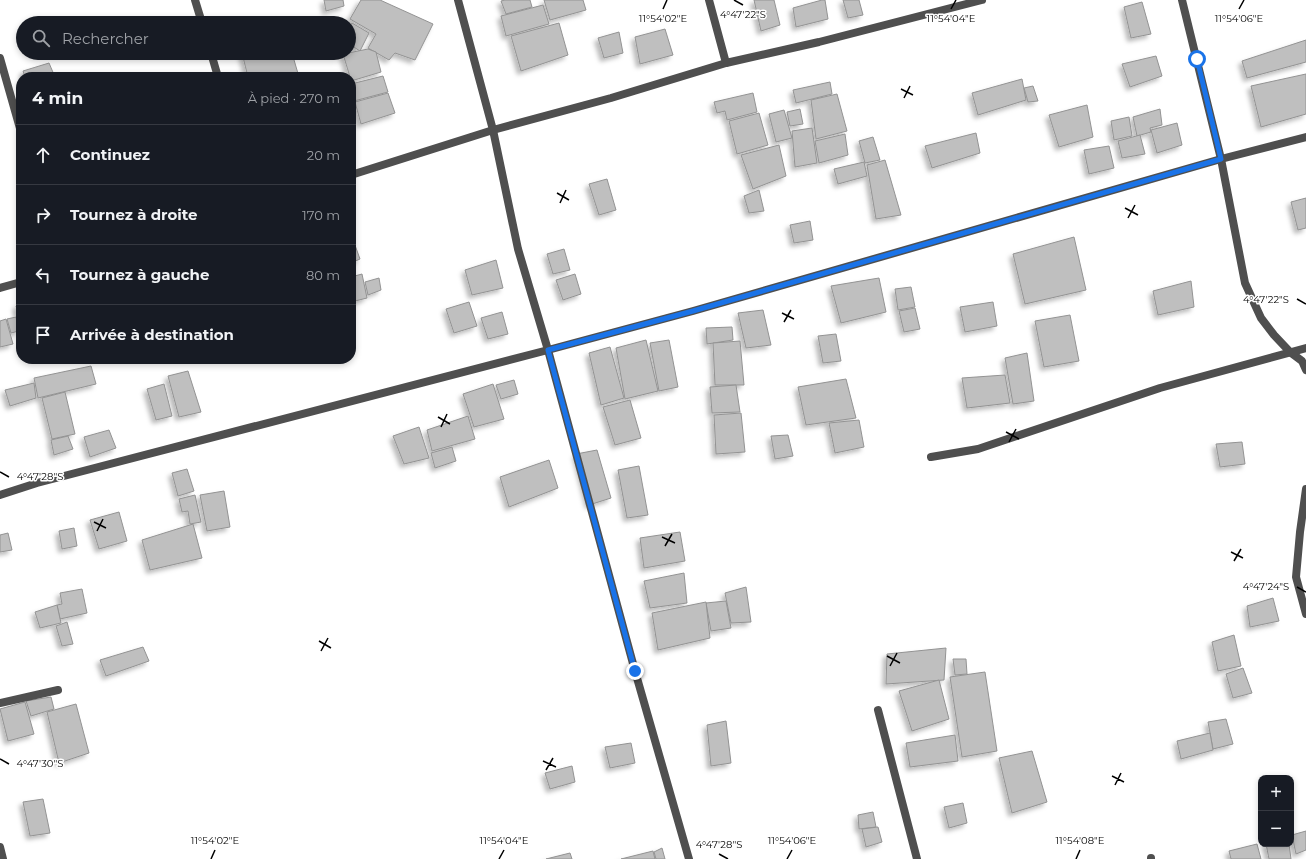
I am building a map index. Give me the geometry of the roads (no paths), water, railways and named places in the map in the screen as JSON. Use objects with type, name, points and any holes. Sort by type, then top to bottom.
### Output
[{"type":"street","points":[[195,0],[200,16]]},
{"type":"street","points":[[458,0],[493,130],[518,249],[548,350],[635,671],[689,859]]},
{"type":"street","points":[[709,0],[726,63]]},
{"type":"street","points":[[356,173],[493,130],[611,98],[726,63],[819,42],[950,4],[982,0]]},
{"type":"street","points":[[1182,0],[1221,159],[1245,283],[1261,318],[1290,352],[1302,360],[1306,370]]},
{"type":"street","points":[[0,58],[16,114]]},
{"type":"street","points":[[213,60],[217,72]]},
{"type":"street","points":[[0,495],[37,483],[693,311],[1221,159],[1306,137]]},
{"type":"street","points":[[0,288],[16,283]]},
{"type":"street","points":[[931,457],[978,449],[1160,388],[1306,348]]},
{"type":"street","points":[[1306,489],[1296,577],[1306,614]]},
{"type":"street","points":[[0,703],[58,690]]},
{"type":"street","points":[[878,710],[917,859]]},
{"type":"street","points":[[0,847],[3,859]]}]
